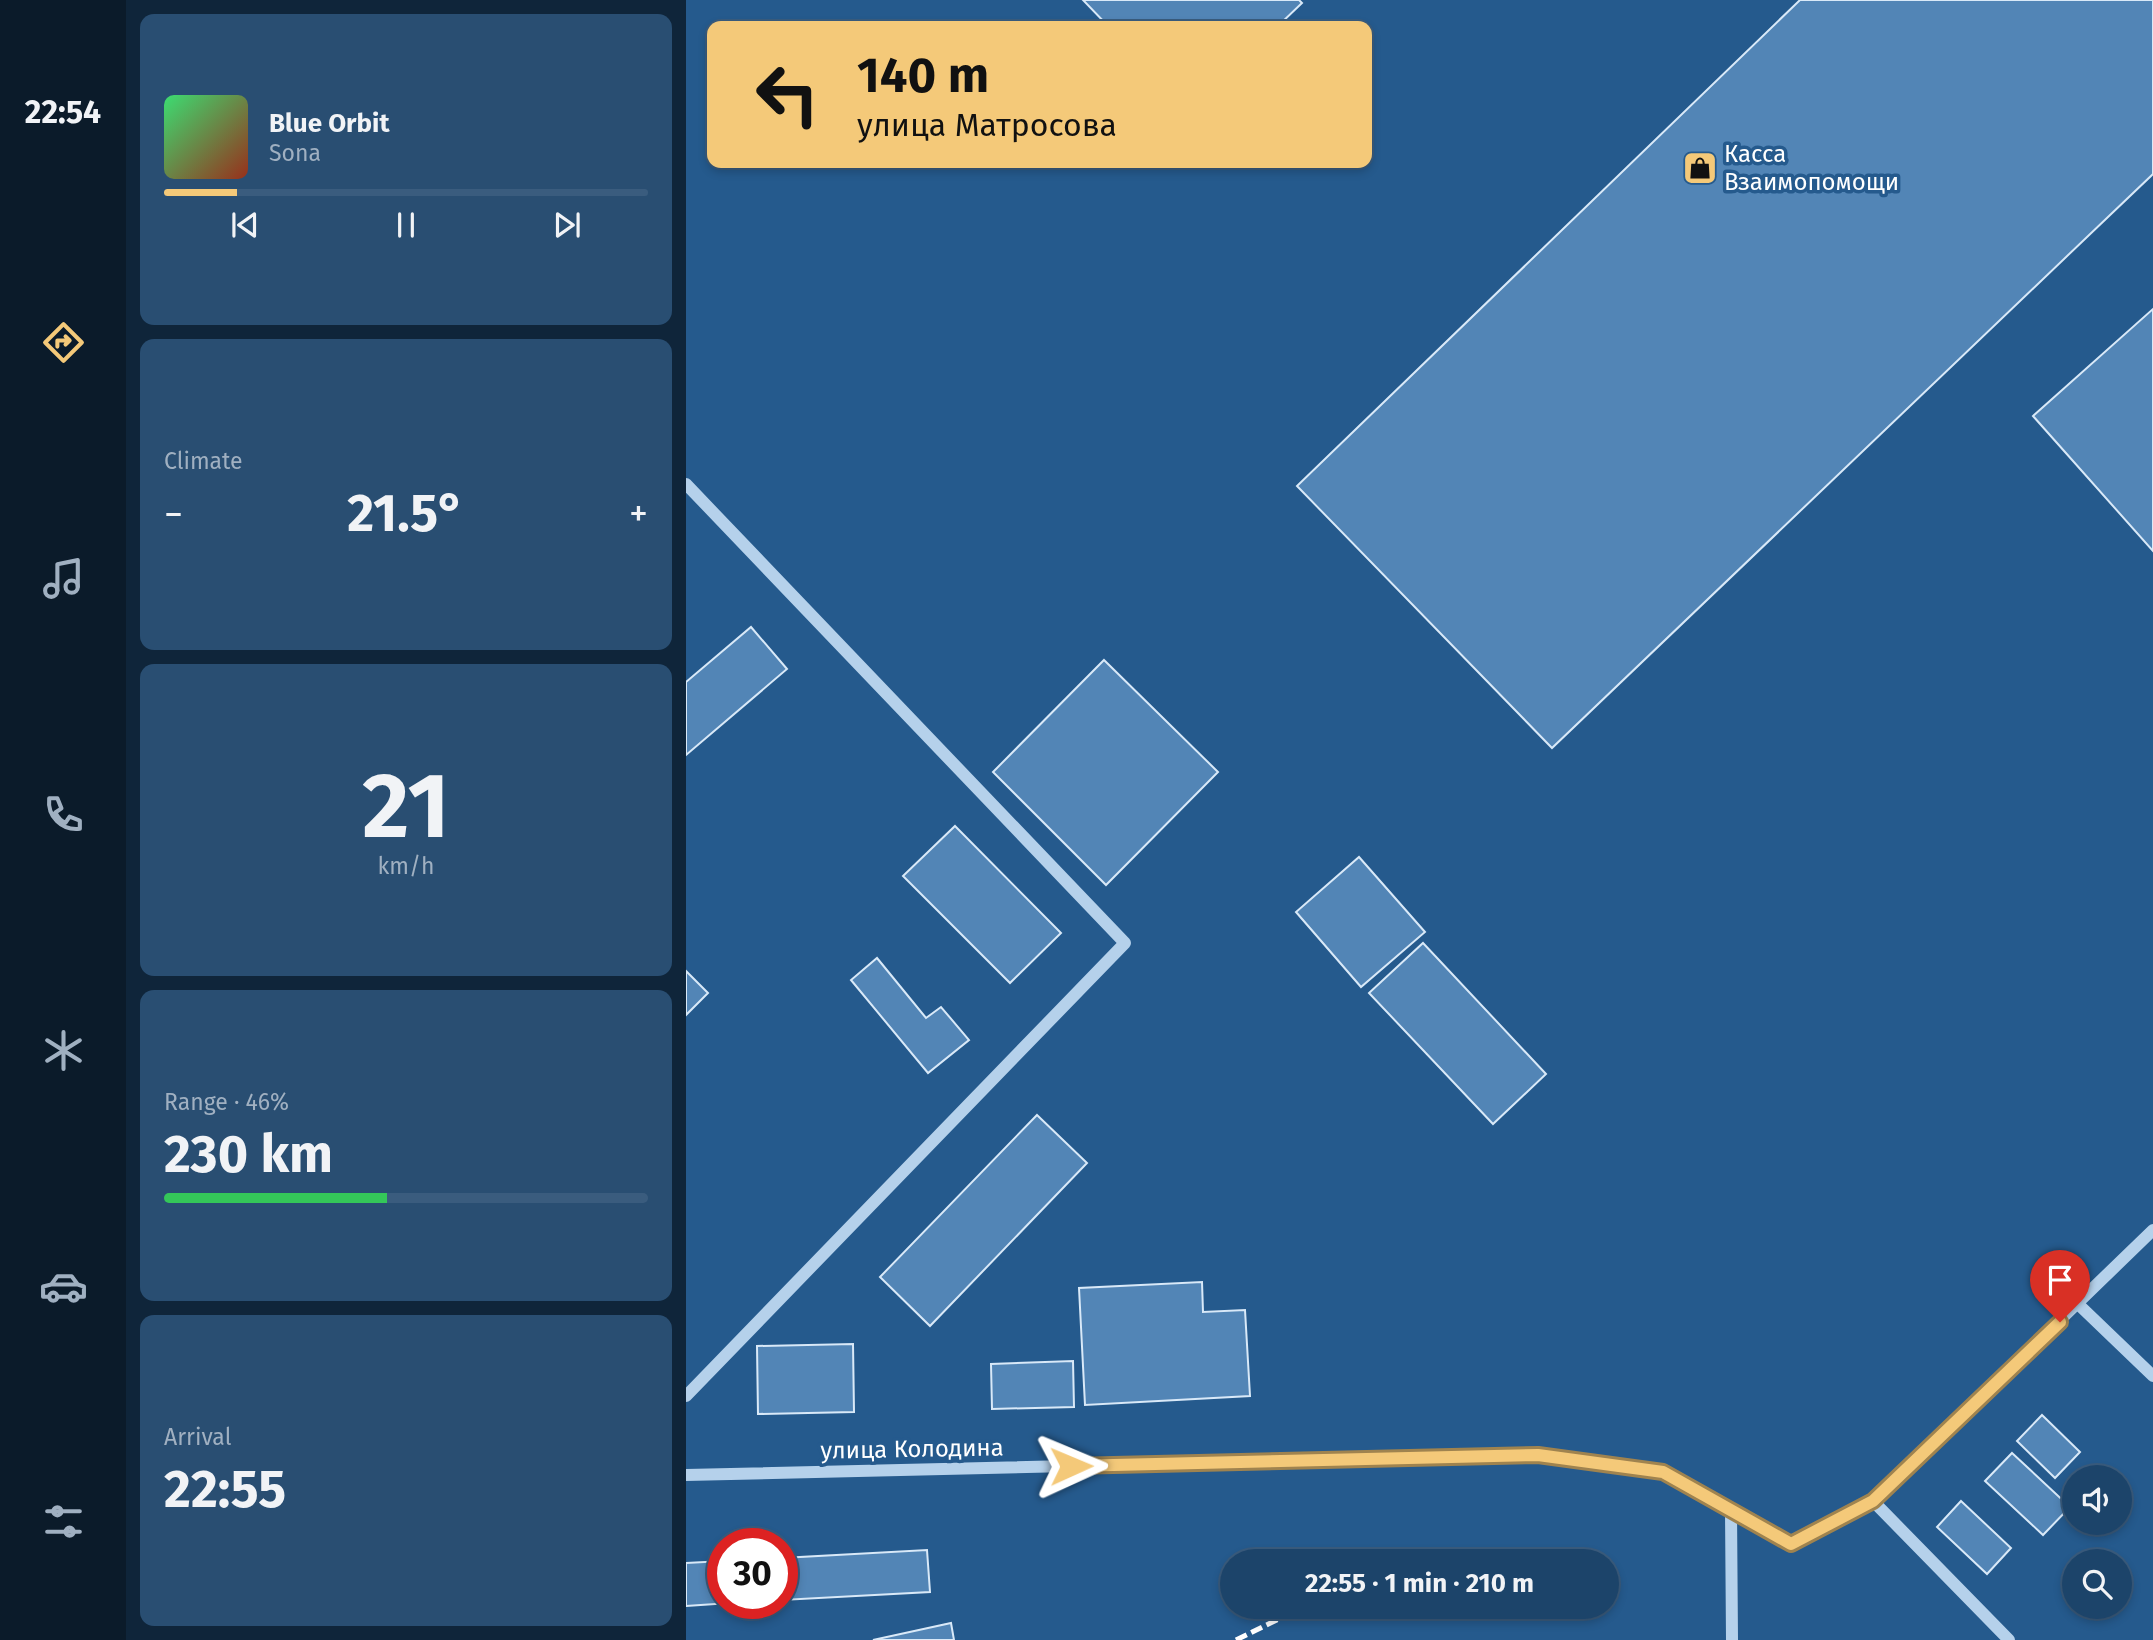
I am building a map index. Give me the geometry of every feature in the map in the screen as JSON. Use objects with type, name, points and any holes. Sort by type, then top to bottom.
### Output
[{"type":"street","points":[[686,484],[1125,943],[686,1396]]},
{"type":"street","points":[[2009,1640],[1873,1501],[2153,1230]]},
{"type":"street","points":[[2078,1304],[2153,1376]]},
{"type":"street","name":"улица Колодина","points":[[686,1475],[1538,1455],[1663,1472],[1791,1544],[1873,1501]]},
{"type":"street","points":[[1731,1510],[1732,1640]]},
{"type":"building","points":[[1083,0],[1299,0],[1302,3],[1283,21],[1103,21]]},
{"type":"building","points":[[1800,0],[2153,0],[2153,174],[1552,748],[1297,486]]},
{"type":"building","points":[[2153,309],[2153,551],[2033,416]]},
{"type":"building","points":[[751,627],[787,669],[686,755],[686,682]]},
{"type":"building","points":[[1104,660],[1218,772],[1106,885],[993,772]]},
{"type":"building","points":[[955,826],[1061,933],[1010,983],[903,876]]},
{"type":"building","points":[[1359,857],[1425,932],[1361,987],[1296,912]]},
{"type":"building","points":[[1423,943],[1546,1074],[1493,1124],[1369,993]]},
{"type":"building","points":[[877,958],[926,1018],[941,1007],[969,1040],[928,1073],[851,980]]},
{"type":"building","points":[[686,971],[708,993],[686,1015]]},
{"type":"building","points":[[1037,1115],[1087,1163],[930,1326],[880,1277]]},
{"type":"building","points":[[1202,1282],[1203,1312],[1245,1310],[1250,1396],[1085,1405],[1079,1288]]},
{"type":"building","points":[[853,1344],[854,1412],[758,1414],[757,1346]]},
{"type":"building","points":[[1073,1361],[1074,1407],[992,1409],[991,1364]]},
{"type":"building","points":[[2042,1415],[2080,1452],[2068,1465],[2062,1465],[2062,1471],[2055,1478],[2017,1441]]},
{"type":"building","points":[[2012,1453],[2062,1500],[2062,1515],[2043,1535],[1985,1481]]},
{"type":"building","points":[[1961,1501],[2011,1548],[1987,1574],[1937,1527]]},
{"type":"building","points":[[927,1550],[930,1592],[798,1599],[798,1557]]},
{"type":"building","points":[[707,1562],[707,1605],[686,1606],[686,1563]]},
{"type":"building","points":[[951,1623],[954,1640],[873,1640]]},
{"type":"railway","points":[[1236,1640],[1279,1619]]},
{"type":"place","name":"Касса Взаимопомощи","points":[[1700,168]]},
{"type":"route","points":[[1071,1466],[1538,1455],[1663,1472],[1791,1544],[1873,1501],[2060,1322]]}]
